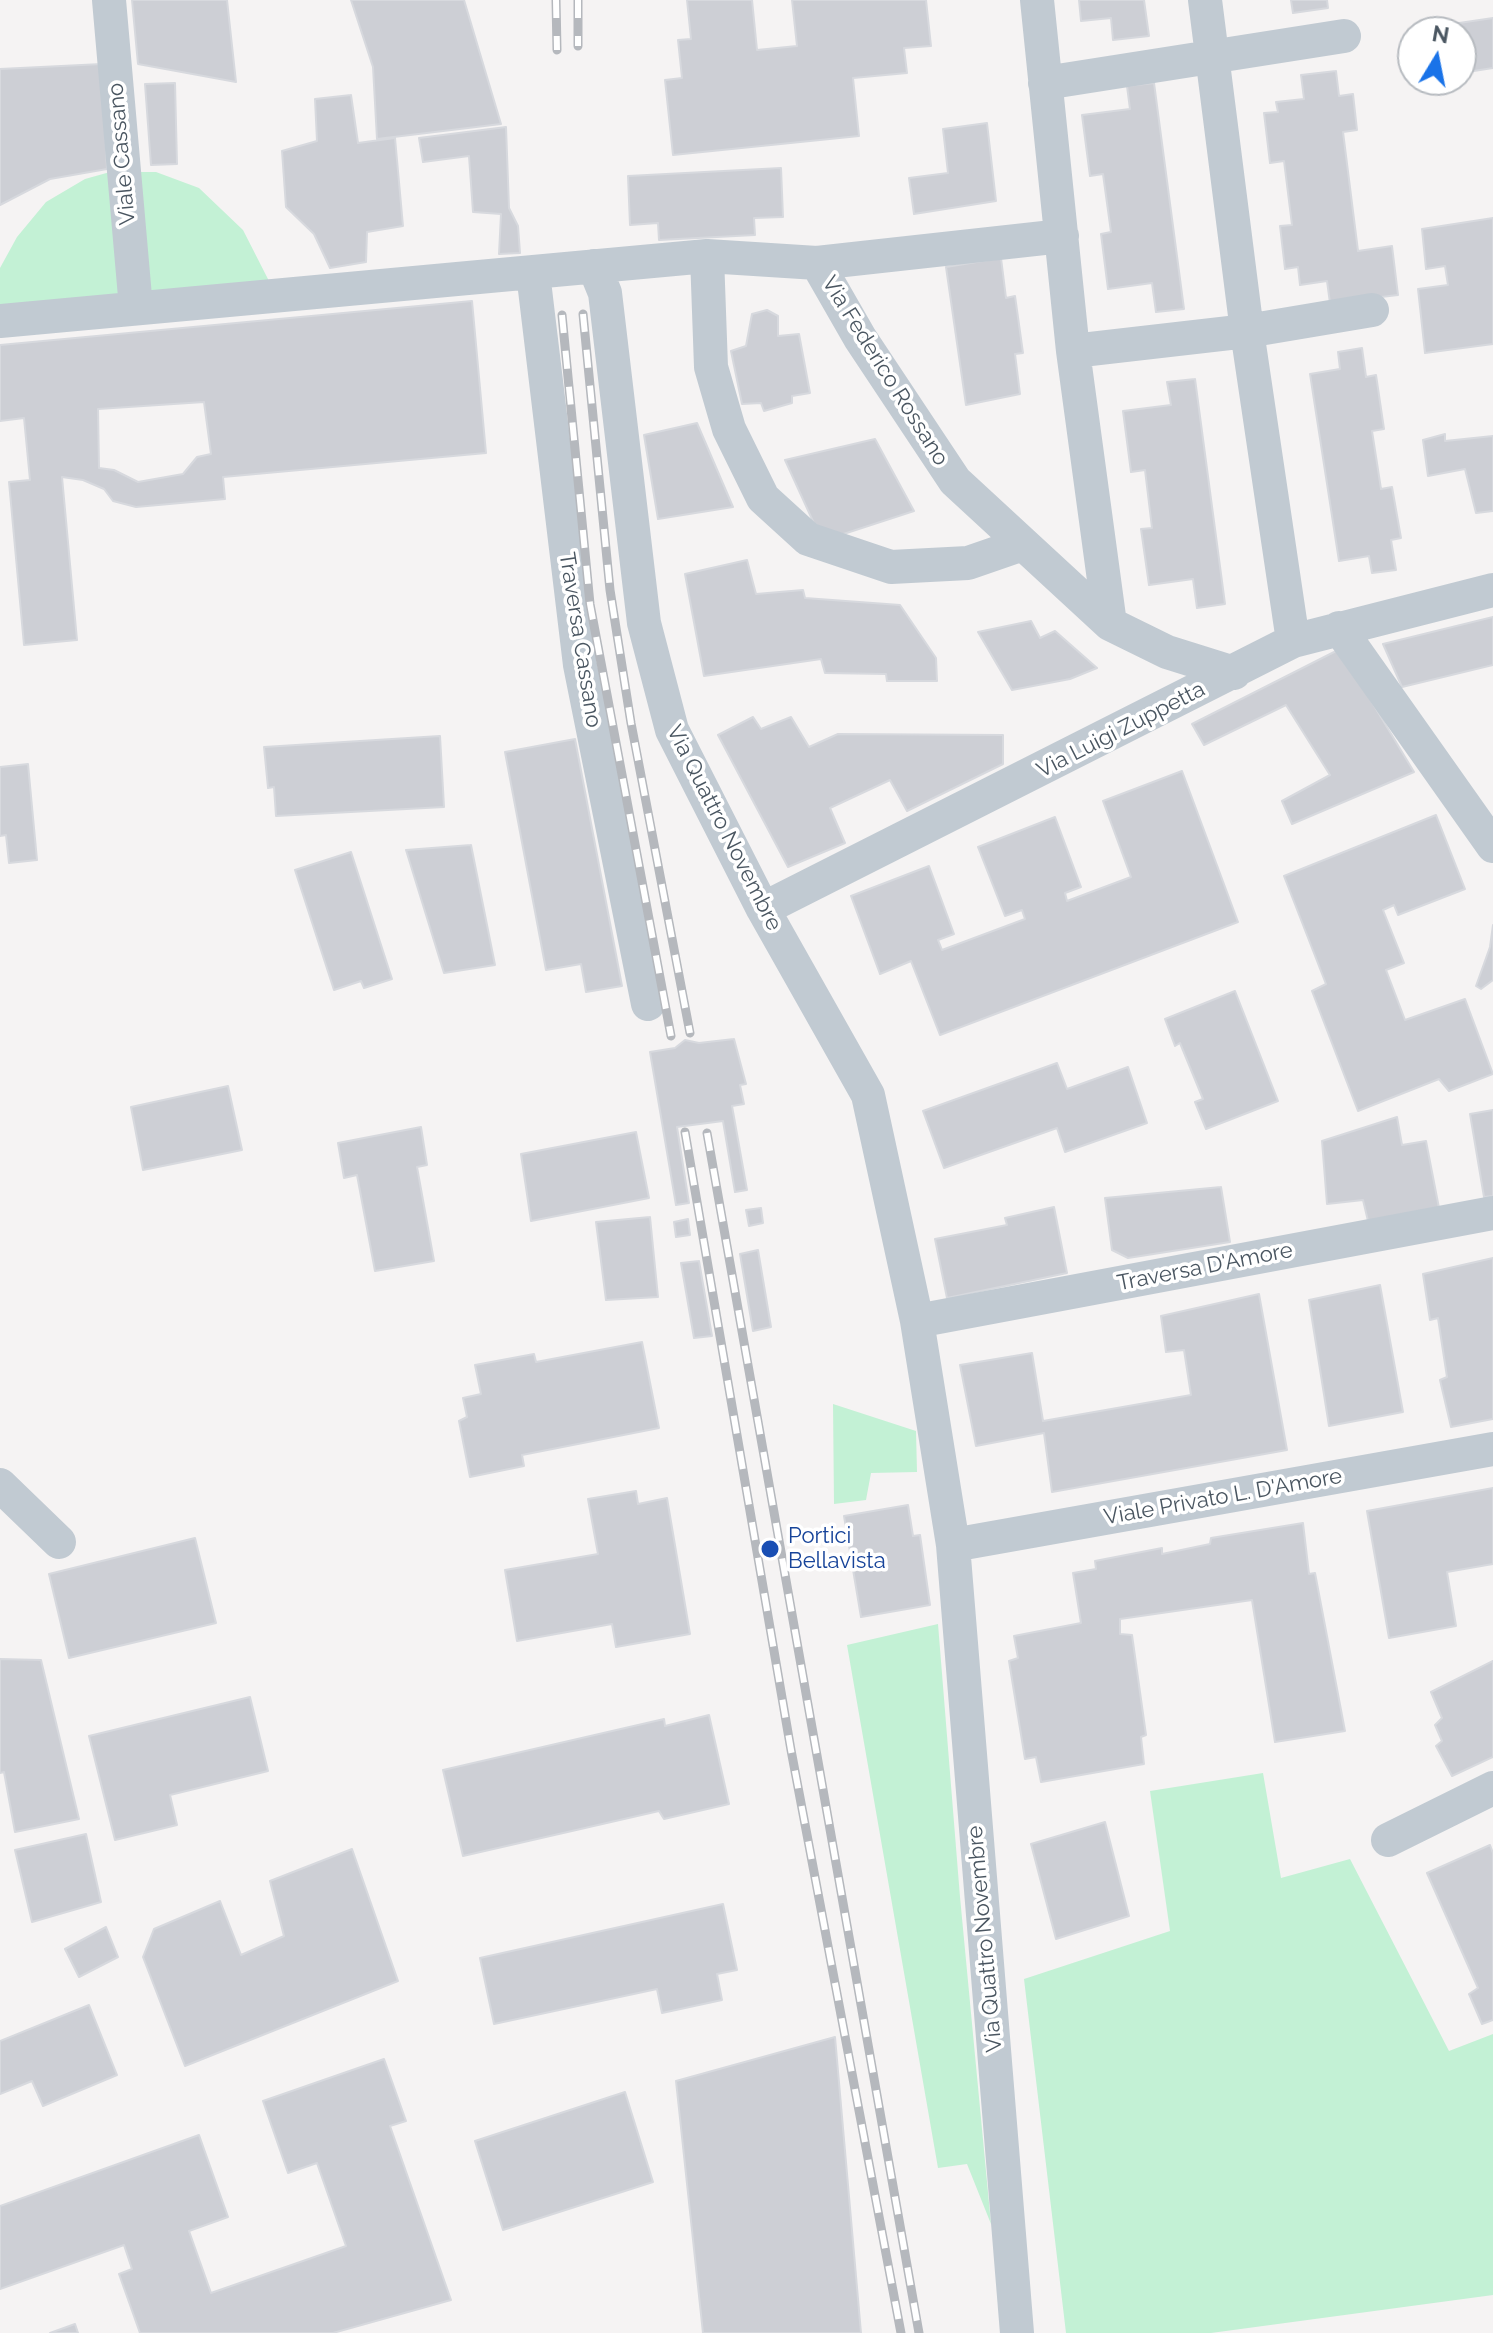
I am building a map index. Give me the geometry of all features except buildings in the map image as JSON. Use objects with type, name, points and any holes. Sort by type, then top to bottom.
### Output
[{"type":"street","name":"Viale Cassano","points":[[109,0],[136,308]]},
{"type":"street","points":[[1037,0],[1073,351],[1110,624]]},
{"type":"street","points":[[1205,0],[1247,331],[1293,641]]},
{"type":"street","points":[[1045,83],[1344,36]]},
{"type":"street","points":[[817,263],[1062,236]]},
{"type":"street","name":"Via Federico Rossano","points":[[0,321],[707,256],[817,263],[860,338],[955,481],[1110,624],[1167,652],[1234,673]]},
{"type":"street","points":[[707,256],[711,367],[729,429],[763,498],[808,539],[891,567],[968,563],[1023,544]]},
{"type":"street","name":"Via Quattro Novembre","points":[[594,266],[605,293],[644,623],[672,730],[763,909],[868,1095],[917,1321],[953,1545],[1017,2333]]},
{"type":"street","name":"Traversa Cassano","points":[[533,273],[580,665],[648,1004]]},
{"type":"street","points":[[1073,351],[1247,331],[1372,310]]},
{"type":"street","name":"Via Luigi Zuppetta","points":[[763,909],[1293,641],[1493,590]]},
{"type":"street","points":[[1339,628],[1493,846]]},
{"type":"street","name":"Traversa D'Amore","points":[[917,1321],[1493,1213]]},
{"type":"street","name":"Viale Privato L. D'Amore","points":[[953,1545],[1493,1449]]},
{"type":"street","points":[[0,1485],[59,1542]]},
{"type":"street","points":[[1388,1840],[1493,1788]]},
{"type":"green space","points":[[110,172],[156,172],[199,188],[243,230],[270,283],[0,306],[0,268],[17,237],[46,202],[85,179]]},
{"type":"green space","points":[[833,1404],[916,1431],[917,1472],[871,1473],[866,1500],[834,1504]]},
{"type":"green space","points":[[938,1624],[991,2224],[967,2164],[938,2168],[847,1645]]},
{"type":"green space","points":[[1263,1773],[1281,1878],[1350,1859],[1449,2051],[1493,2034],[1493,2295],[1211,2333],[1066,2333],[1024,1979],[1170,1931],[1150,1791]]},
{"type":"railway","points":[[556,0],[557,50]]},
{"type":"railway","points":[[578,0],[578,46]]},
{"type":"railway","points":[[583,314],[610,590],[631,723],[690,1033]]},
{"type":"railway","points":[[562,315],[590,604],[671,1036]]},
{"type":"railway","points":[[685,1132],[791,1750],[901,2333]]},
{"type":"railway","points":[[707,1133],[919,2333]]},
{"type":"place","name":"Portici Bellavista","points":[[770,1549]]}]
